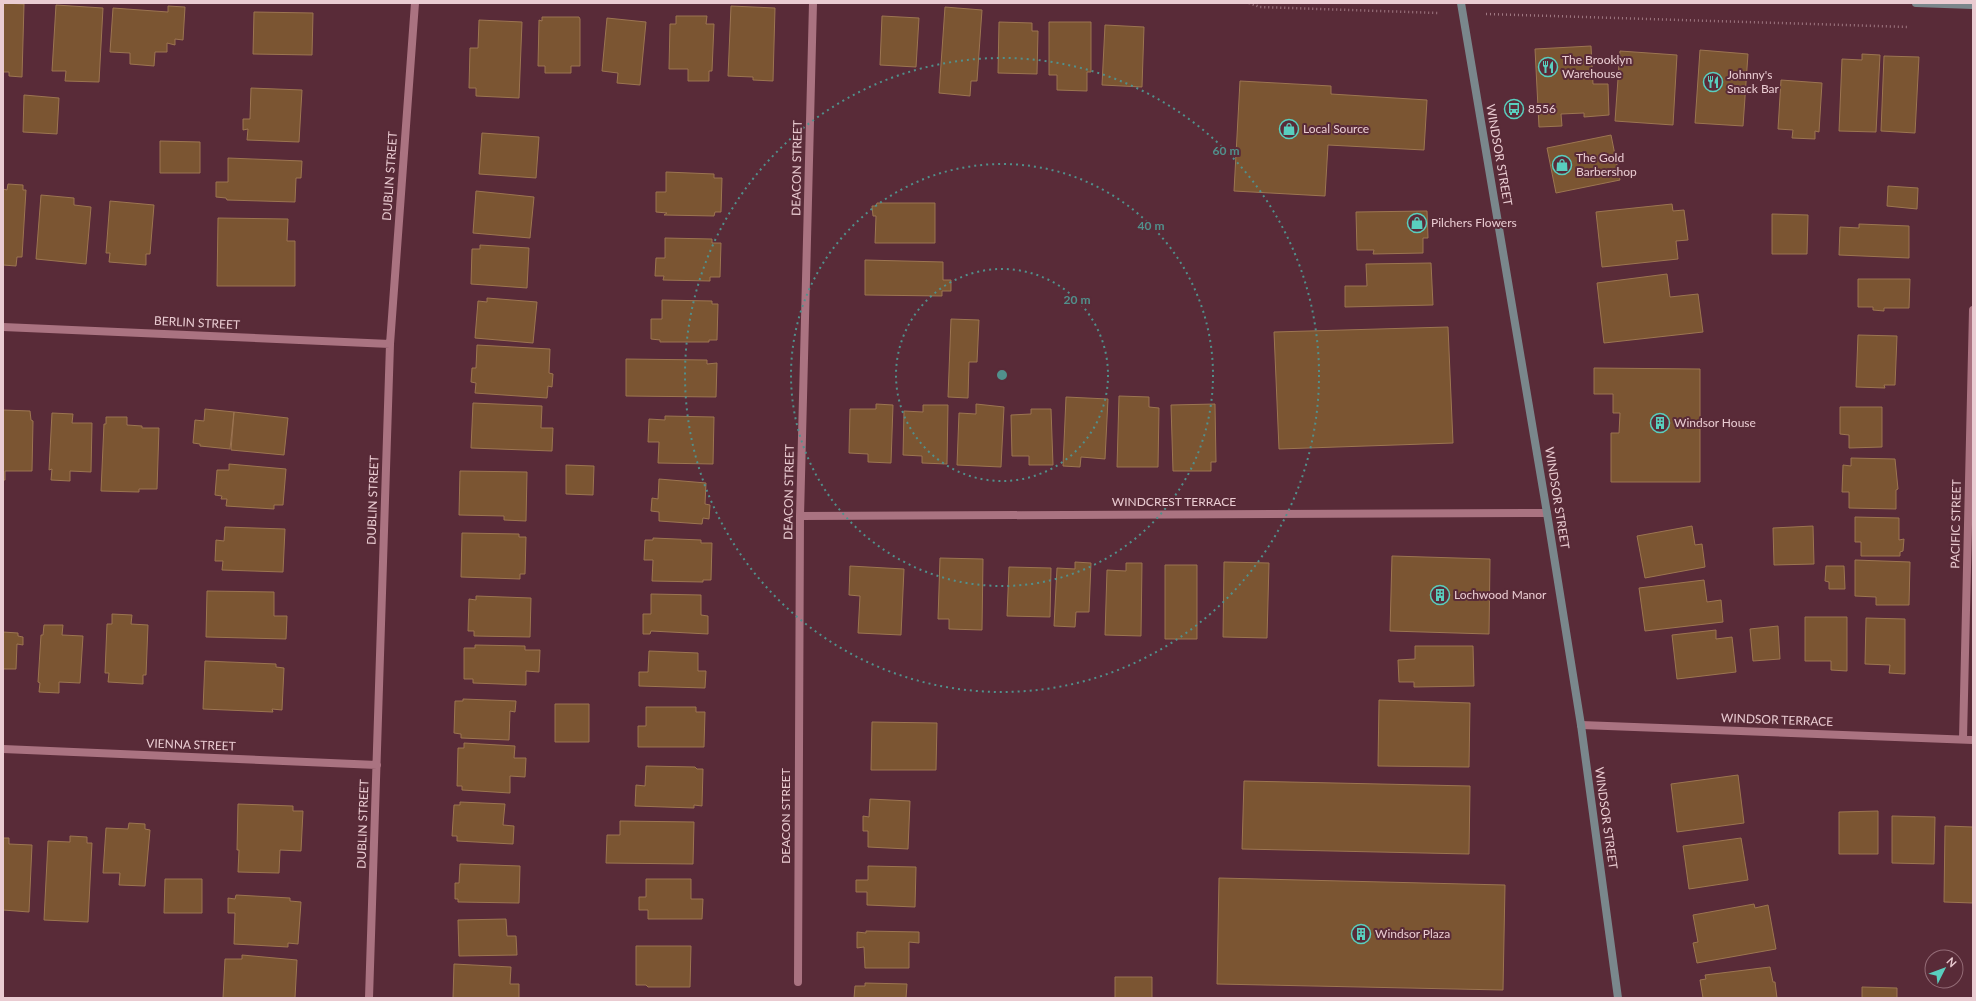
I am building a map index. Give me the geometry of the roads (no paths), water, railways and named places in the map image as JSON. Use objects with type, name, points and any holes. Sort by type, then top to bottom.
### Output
[{"type":"street","name":"DUBLIN STREET","points":[[368,998],[390,344],[415,3]]},
{"type":"street","name":"DEACON STREET","points":[[798,982],[800,516],[814,3]]},
{"type":"street","name":"WINDSOR STREET","points":[[1461,3],[1547,513],[1581,725],[1618,998]]},
{"type":"street","points":[[1916,3],[1973,5]]},
{"type":"street","name":"PACIFIC STREET","points":[[1963,739],[1973,310]]},
{"type":"street","name":"BERLIN STREET","points":[[3,327],[390,344]]},
{"type":"street","name":"WINDCREST TERRACE","points":[[800,516],[1547,513]]},
{"type":"street","name":"WINDSOR TERRACE","points":[[1581,725],[1973,740]]},
{"type":"street","name":"VIENNA STREET","points":[[3,749],[377,765]]},
{"type":"place","name":"The Brooklyn Warehouse","points":[[1548,67]]},
{"type":"place","name":"Johnny's Snack Bar","points":[[1713,82]]},
{"type":"place","name":"8556","points":[[1514,109]]},
{"type":"place","name":"Local Source","points":[[1289,129]]},
{"type":"place","name":"The Gold Barbershop","points":[[1562,165]]},
{"type":"place","name":"Pilchers Flowers","points":[[1417,223]]},
{"type":"place","name":"Windsor House","points":[[1660,423]]},
{"type":"place","name":"Lochwood Manor","points":[[1440,595]]},
{"type":"place","name":"Windsor Plaza","points":[[1361,934]]}]
